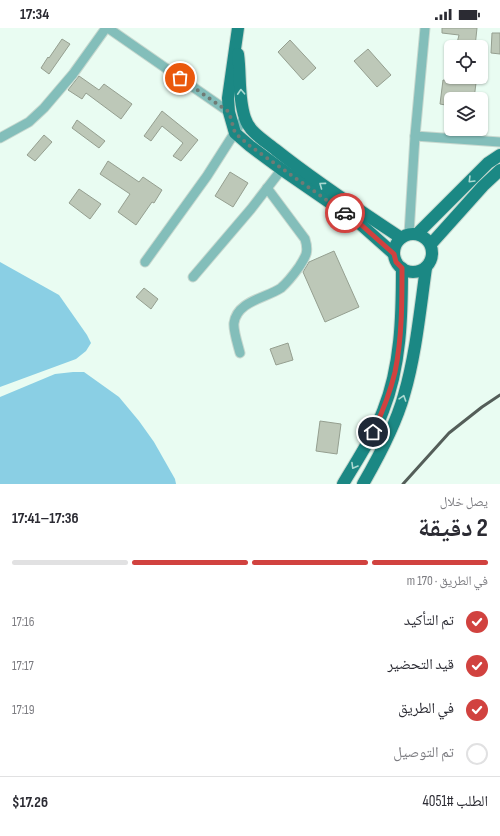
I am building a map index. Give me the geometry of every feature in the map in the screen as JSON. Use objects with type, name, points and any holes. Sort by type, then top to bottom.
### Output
[{"type":"main road","points":[[238,28],[228,98],[229,112],[235,133],[250,146],[409,236],[425,238],[431,244],[433,253],[431,261],[426,268],[414,346],[404,396],[382,449],[363,484]]},
{"type":"main road","points":[[237,40],[241,98],[244,118],[249,127],[285,165],[358,222],[394,254]]},
{"type":"main road","points":[[426,268],[418,272],[410,272],[402,268],[396,262],[394,254],[396,245],[409,236],[488,163],[500,155]]},
{"type":"main road","points":[[431,244],[483,186],[499,171],[488,163]]},
{"type":"main road","points":[[343,484],[373,432],[383,410],[395,372],[402,309],[402,268]]},
{"type":"street","points":[[0,138],[29,122],[44,108],[73,74],[107,28],[229,112]]},
{"type":"street","points":[[409,236],[415,136],[425,28]]},
{"type":"street","points":[[145,262],[207,176],[244,118]]},
{"type":"street","points":[[415,136],[500,142]]},
{"type":"street","points":[[193,277],[285,165]]},
{"type":"street","points":[[240,353],[234,324],[240,310],[248,304],[282,287],[292,277],[307,254],[305,239],[267,188]]},
{"type":"water","points":[[0,262],[59,295],[91,343],[86,351],[76,359],[0,387]]},
{"type":"water","points":[[84,372],[119,397],[154,442],[175,479],[176,484],[0,484],[0,397],[55,374]]},
{"type":"building","points":[[442,28],[477,28],[476,40],[458,40],[459,35],[442,33]]},
{"type":"building","points":[[492,33],[500,33],[500,54],[491,53]]},
{"type":"building","points":[[62,39],[70,44],[49,74],[41,68]]},
{"type":"building","points":[[290,40],[316,68],[303,80],[278,52]]},
{"type":"building","points":[[368,49],[391,75],[377,87],[354,61]]},
{"type":"building","points":[[79,76],[99,90],[104,84],[132,104],[121,119],[86,93],[82,99],[68,90]]},
{"type":"building","points":[[443,80],[444,84],[476,84],[475,92],[444,92],[444,105],[440,104]]},
{"type":"building","points":[[162,111],[198,140],[181,161],[173,156],[183,143],[162,126],[151,141],[144,136]]},
{"type":"building","points":[[77,120],[105,141],[99,148],[72,128]]},
{"type":"building","points":[[44,135],[52,142],[35,161],[27,155]]},
{"type":"building","points":[[108,161],[139,182],[143,177],[162,190],[154,203],[152,202],[136,225],[118,212],[130,194],[100,174]]},
{"type":"building","points":[[230,172],[248,183],[233,207],[215,196]]},
{"type":"building","points":[[79,189],[101,204],[90,219],[69,203]]},
{"type":"building","points":[[334,251],[359,307],[325,322],[303,272],[309,262]]},
{"type":"building","points":[[144,288],[158,299],[151,309],[136,297]]},
{"type":"building","points":[[288,343],[293,360],[276,365],[270,349]]},
{"type":"building","points":[[320,421],[341,424],[337,454],[316,451]]},
{"type":"railway","points":[[403,484],[449,433],[500,395]]},
{"type":"way so far","points":[[180,78],[229,112],[235,133],[250,146],[345,213]]},
{"type":"route","points":[[345,213],[358,222],[394,254],[396,262],[402,268],[401,317],[395,372],[389,394],[373,432]]}]
